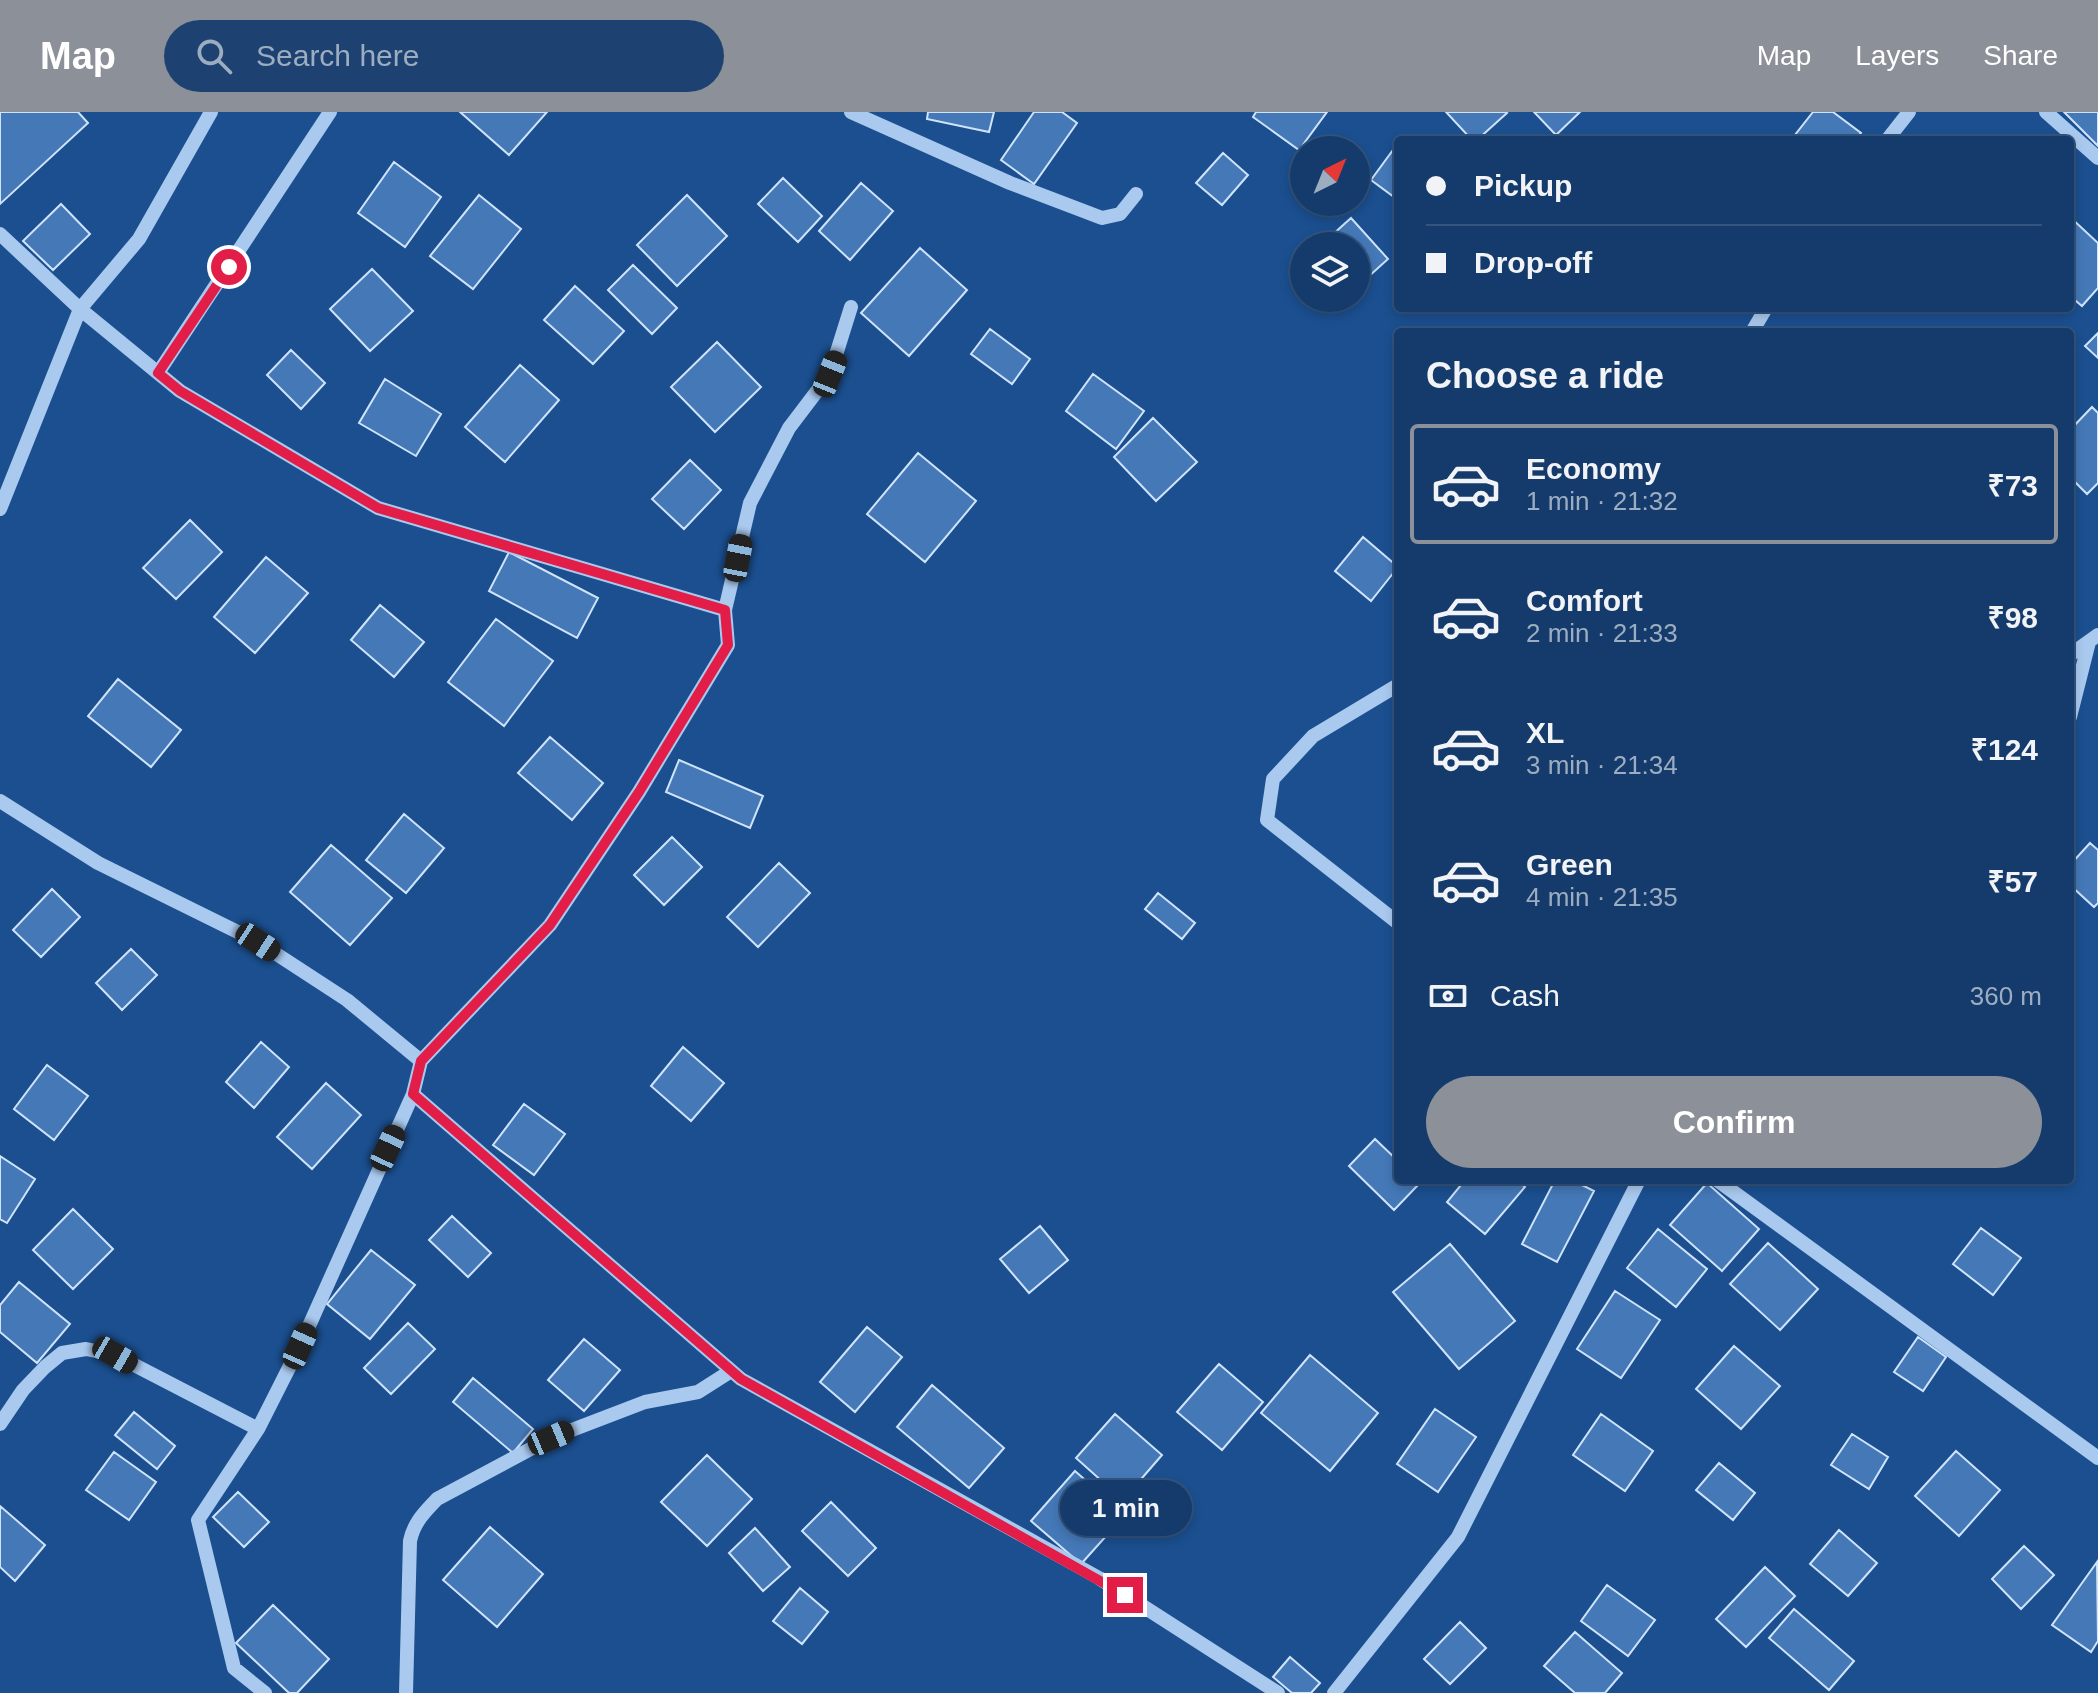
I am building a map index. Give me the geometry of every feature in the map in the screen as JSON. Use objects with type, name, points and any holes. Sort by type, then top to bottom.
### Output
[{"type":"street","points":[[0,509],[80,309],[139,239],[211,112]]},
{"type":"street","points":[[158,373],[330,112]]},
{"type":"street","points":[[851,112],[1010,183],[1102,218],[1120,214],[1136,194]]},
{"type":"street","points":[[1890,136],[1909,112]]},
{"type":"street","points":[[2046,112],[2073,136]]},
{"type":"street","points":[[2074,137],[2098,158]]},
{"type":"street","points":[[0,234],[80,309],[180,391],[378,508],[725,610]]},
{"type":"street","points":[[265,1693],[234,1668],[198,1520],[258,1429],[300,1346],[413,1094],[421,1061],[550,925],[639,792],[728,645],[725,610],[750,503],[789,428],[830,374],[851,307]]},
{"type":"street","points":[[2074,652],[2093,639]]},
{"type":"street","points":[[2074,703],[2093,639]]},
{"type":"street","points":[[1394,687],[1313,736],[1273,779],[1267,820],[1394,920]]},
{"type":"street","points":[[0,801],[98,863],[258,942],[347,1000],[421,1061]]},
{"type":"street","points":[[413,1094],[731,1371],[1099,1578],[1278,1693]]},
{"type":"street","points":[[1334,1693],[1458,1537],[1637,1184]]},
{"type":"street","points":[[1722,1184],[2098,1458]]},
{"type":"street","points":[[0,1424],[23,1390],[45,1367],[62,1353],[86,1349],[115,1355],[258,1429]]},
{"type":"street","points":[[406,1693],[410,1541],[414,1525],[432,1505],[551,1438],[645,1402],[698,1392],[731,1371]]},
{"type":"building","points":[[0,112],[78,112],[88,123],[0,204]]},
{"type":"building","points":[[460,112],[547,112],[509,155]]},
{"type":"building","points":[[928,112],[994,112],[989,132],[927,119]]},
{"type":"building","points":[[1034,112],[1062,112],[1077,123],[1034,184],[1001,160]]},
{"type":"building","points":[[1256,112],[1327,112],[1309,136],[1290,136],[1290,144],[1253,117]]},
{"type":"building","points":[[1446,112],[1507,113],[1481,136],[1468,136]]},
{"type":"building","points":[[1534,112],[1580,112],[1556,135]]},
{"type":"building","points":[[1813,112],[1833,112],[1861,133],[1858,136],[1794,136]]},
{"type":"building","points":[[2064,112],[2098,112],[2098,146]]},
{"type":"building","points":[[1393,150],[1394,197],[1371,180]]},
{"type":"building","points":[[1223,153],[1248,175],[1222,205],[1196,183]]},
{"type":"building","points":[[394,162],[441,197],[405,247],[358,213]]},
{"type":"building","points":[[783,178],[822,216],[798,242],[758,204]]},
{"type":"building","points":[[861,183],[893,211],[850,260],[819,231]]},
{"type":"building","points":[[479,195],[521,229],[473,289],[430,256]]},
{"type":"building","points":[[687,195],[727,236],[677,286],[637,245]]},
{"type":"building","points":[[61,204],[90,234],[53,270],[23,241]]},
{"type":"building","points":[[1351,218],[1364,232],[1336,232]]},
{"type":"building","points":[[2074,221],[2098,243],[2098,288],[2082,306],[2074,299]]},
{"type":"building","points":[[1370,239],[1388,259],[1370,275]]},
{"type":"building","points":[[920,248],[967,290],[909,356],[861,313]]},
{"type":"building","points":[[633,265],[677,308],[652,334],[608,290]]},
{"type":"building","points":[[372,269],[413,311],[370,351],[330,309]]},
{"type":"building","points":[[575,286],[624,331],[593,364],[544,320]]},
{"type":"building","points":[[990,329],[1030,359],[1012,384],[971,354]]},
{"type":"building","points":[[2098,333],[2098,358],[2085,346]]},
{"type":"building","points":[[717,342],[761,387],[715,432],[671,387]]},
{"type":"building","points":[[291,350],[325,383],[301,409],[267,375]]},
{"type":"building","points":[[520,365],[559,400],[505,462],[465,427]]},
{"type":"building","points":[[1093,374],[1144,411],[1116,449],[1066,411]]},
{"type":"building","points":[[385,379],[441,414],[416,456],[359,423]]},
{"type":"building","points":[[2092,407],[2098,413],[2098,483],[2087,494],[2074,481],[2074,426]]},
{"type":"building","points":[[1153,418],[1197,462],[1156,501],[1114,457]]},
{"type":"building","points":[[918,453],[976,501],[925,562],[867,514]]},
{"type":"building","points":[[690,460],[721,490],[684,529],[652,499]]},
{"type":"building","points":[[190,520],[222,552],[176,599],[143,568]]},
{"type":"building","points":[[1363,537],[1394,564],[1394,572],[1371,601],[1335,571]]},
{"type":"building","points":[[509,552],[598,598],[577,638],[489,591]]},
{"type":"building","points":[[266,557],[308,593],[255,653],[214,617]]},
{"type":"building","points":[[380,605],[424,642],[394,677],[351,640]]},
{"type":"building","points":[[496,619],[553,661],[504,726],[448,682]]},
{"type":"building","points":[[118,679],[181,730],[151,767],[88,716]]},
{"type":"building","points":[[550,737],[603,783],[572,820],[518,773]]},
{"type":"building","points":[[679,760],[763,796],[750,828],[666,792]]},
{"type":"building","points":[[404,814],[444,848],[406,893],[366,860]]},
{"type":"building","points":[[672,837],[702,867],[664,905],[634,875]]},
{"type":"building","points":[[2090,843],[2098,850],[2098,903],[2094,907],[2074,889],[2074,861]]},
{"type":"building","points":[[331,845],[392,898],[350,945],[290,892]]},
{"type":"building","points":[[779,863],[810,893],[758,947],[727,917]]},
{"type":"building","points":[[52,889],[80,917],[41,957],[13,930]]},
{"type":"building","points":[[1158,893],[1195,923],[1182,939],[1145,909]]},
{"type":"building","points":[[131,949],[157,975],[122,1010],[96,983]]},
{"type":"building","points":[[261,1042],[289,1067],[254,1108],[226,1082]]},
{"type":"building","points":[[683,1047],[724,1083],[691,1121],[651,1086]]},
{"type":"building","points":[[47,1065],[88,1096],[54,1140],[14,1109]]},
{"type":"building","points":[[326,1083],[361,1115],[312,1169],[277,1137]]},
{"type":"building","points":[[524,1104],[565,1134],[534,1175],[493,1145]]},
{"type":"building","points":[[1375,1139],[1394,1157],[1394,1184],[1419,1184],[1394,1210],[1349,1166]]},
{"type":"building","points":[[0,1156],[35,1179],[7,1223],[0,1219]]},
{"type":"building","points":[[1462,1184],[1521,1184],[1525,1187],[1485,1234],[1447,1202]]},
{"type":"building","points":[[1553,1184],[1580,1184],[1594,1191],[1557,1262],[1522,1244]]},
{"type":"building","points":[[1708,1184],[1759,1229],[1722,1271],[1670,1225]]},
{"type":"building","points":[[73,1209],[113,1249],[73,1289],[33,1250]]},
{"type":"building","points":[[452,1216],[491,1253],[468,1277],[429,1240]]},
{"type":"building","points":[[1040,1226],[1068,1260],[1029,1293],[1000,1259]]},
{"type":"building","points":[[1981,1228],[2021,1258],[1993,1295],[1953,1264]]},
{"type":"building","points":[[1658,1229],[1707,1269],[1676,1307],[1627,1268]]},
{"type":"building","points":[[1768,1243],[1818,1289],[1780,1330],[1730,1284]]},
{"type":"building","points":[[1450,1244],[1515,1321],[1459,1369],[1393,1292]]},
{"type":"building","points":[[371,1250],[415,1285],[370,1339],[327,1304]]},
{"type":"building","points":[[19,1282],[70,1324],[37,1363],[0,1332],[0,1305]]},
{"type":"building","points":[[1615,1291],[1660,1320],[1621,1378],[1577,1349]]},
{"type":"building","points":[[408,1323],[435,1349],[391,1394],[364,1368]]},
{"type":"building","points":[[867,1327],[902,1357],[855,1412],[820,1382]]},
{"type":"building","points":[[1918,1337],[1946,1357],[1923,1391],[1894,1372]]},
{"type":"building","points":[[584,1339],[620,1370],[584,1411],[548,1380]]},
{"type":"building","points":[[1734,1346],[1780,1386],[1741,1429],[1696,1389]]},
{"type":"building","points":[[1310,1355],[1378,1413],[1330,1471],[1261,1413]]},
{"type":"building","points":[[1219,1364],[1263,1402],[1222,1450],[1177,1412]]},
{"type":"building","points":[[473,1378],[533,1429],[513,1453],[453,1402]]},
{"type":"building","points":[[932,1385],[1004,1448],[969,1488],[897,1427]]},
{"type":"building","points":[[1435,1409],[1476,1437],[1438,1492],[1397,1464]]},
{"type":"building","points":[[134,1412],[175,1446],[157,1469],[115,1435]]},
{"type":"building","points":[[1115,1414],[1162,1455],[1123,1500],[1076,1458]]},
{"type":"building","points":[[1601,1414],[1653,1451],[1625,1491],[1573,1455]]},
{"type":"building","points":[[1852,1434],[1888,1457],[1869,1489],[1831,1465]]},
{"type":"building","points":[[1956,1451],[2000,1490],[1959,1536],[1915,1496]]},
{"type":"building","points":[[114,1452],[156,1482],[129,1520],[86,1490]]},
{"type":"building","points":[[707,1455],[752,1499],[707,1546],[661,1502]]},
{"type":"building","points":[[1719,1463],[1755,1493],[1733,1520],[1696,1490]]},
{"type":"building","points":[[1075,1471],[1125,1515],[1081,1564],[1031,1521]]},
{"type":"building","points":[[238,1492],[269,1522],[244,1547],[213,1517]]},
{"type":"building","points":[[831,1502],[876,1548],[848,1576],[802,1531]]},
{"type":"building","points":[[0,1506],[45,1545],[15,1581],[0,1567]]},
{"type":"building","points":[[490,1527],[543,1574],[497,1627],[443,1580]]},
{"type":"building","points":[[755,1528],[790,1567],[763,1591],[729,1553]]},
{"type":"building","points":[[1839,1530],[1877,1563],[1848,1596],[1810,1564]]},
{"type":"building","points":[[2024,1546],[2054,1575],[2021,1609],[1992,1579]]},
{"type":"building","points":[[2097,1562],[2098,1641],[2091,1652],[2052,1625]]},
{"type":"building","points":[[1765,1567],[1795,1596],[1746,1647],[1716,1619]]},
{"type":"building","points":[[1607,1585],[1655,1620],[1628,1656],[1581,1621]]},
{"type":"building","points":[[800,1588],[828,1612],[802,1644],[773,1621]]},
{"type":"building","points":[[273,1605],[329,1659],[297,1693],[289,1693],[236,1643]]},
{"type":"building","points":[[1794,1609],[1854,1661],[1829,1690],[1769,1638]]},
{"type":"building","points":[[1460,1622],[1486,1648],[1450,1684],[1424,1659]]},
{"type":"building","points":[[1575,1632],[1622,1673],[1605,1693],[1575,1693],[1544,1666]]},
{"type":"building","points":[[1290,1657],[1320,1683],[1311,1693],[1292,1693],[1273,1677]]},
{"type":"route","points":[[229,267],[158,373],[180,391],[378,508],[725,610],[728,645],[639,792],[550,925],[421,1061],[413,1094],[741,1379],[1125,1595]]}]
